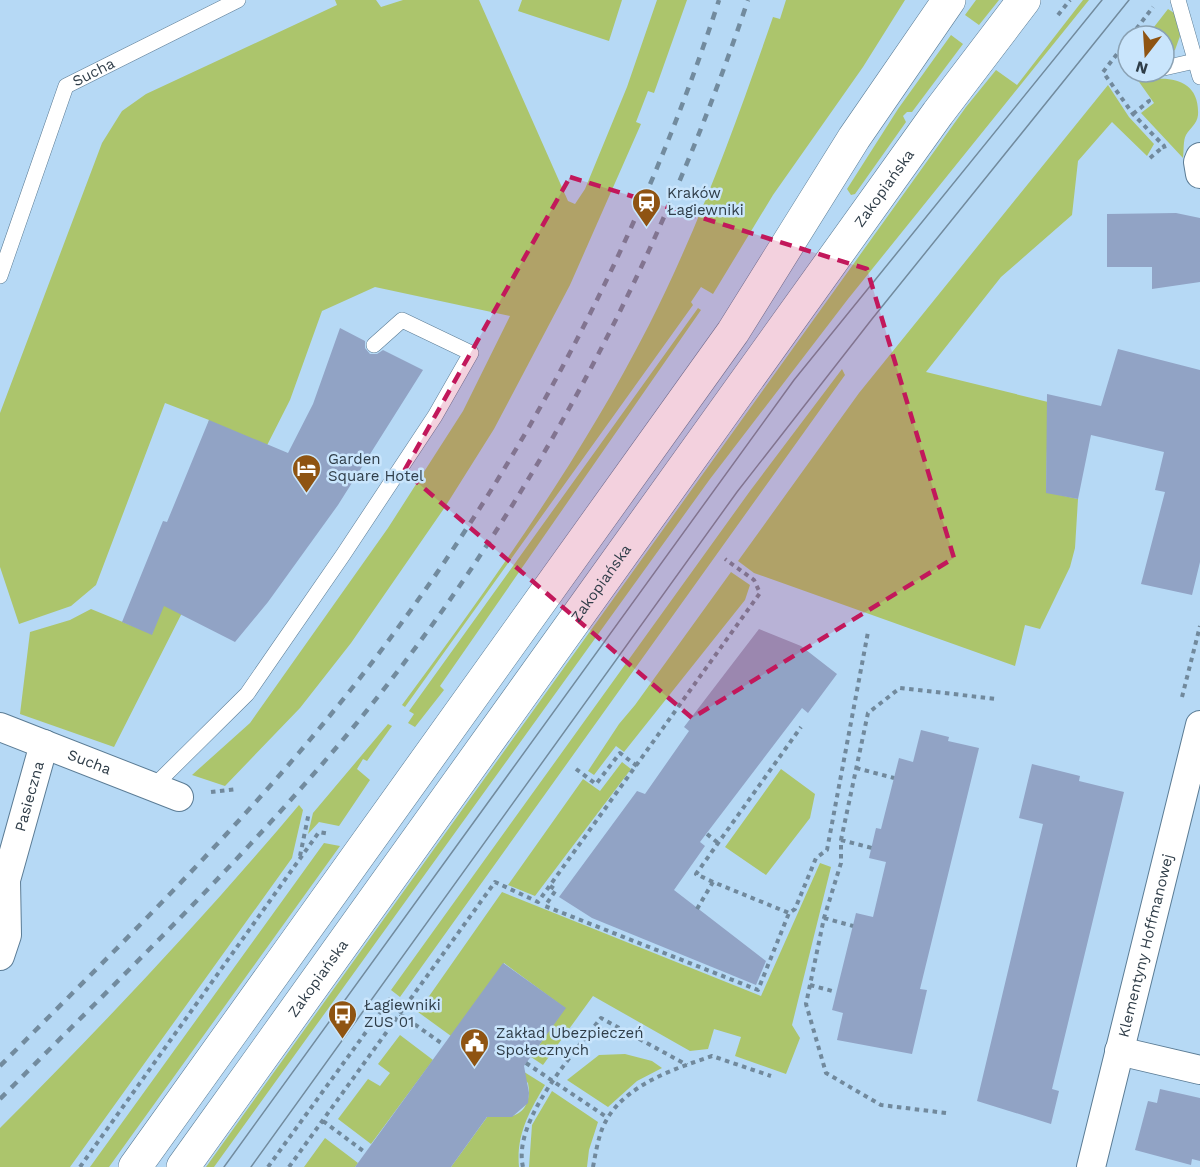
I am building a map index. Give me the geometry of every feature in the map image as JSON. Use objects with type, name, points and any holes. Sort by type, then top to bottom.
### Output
[{"type":"main road","points":[[135,1167],[733,332],[854,138],[950,0]]},
{"type":"main road","name":"Zakopiańska","points":[[183,1167],[938,113],[1024,0]]},
{"type":"street","points":[[1200,157],[1198,162],[1200,174]]},
{"type":"street","name":"Klementyny Hoffmanowej","points":[[1091,1167],[1200,725]]},
{"type":"street","name":"Sucha","points":[[0,727],[179,797]]},
{"type":"street","name":"Pasieczna","points":[[0,956],[7,934],[6,880],[44,744]]},
{"type":"street","points":[[1119,1051],[1200,1070]]},
{"type":"lane","name":"Sucha","points":[[0,276],[66,86],[238,0]]},
{"type":"lane","points":[[1178,0],[1200,77]]},
{"type":"lane","points":[[1176,65],[1195,61]]},
{"type":"lane","points":[[153,787],[247,694],[435,416],[471,353],[402,320],[374,345]]},
{"type":"path","points":[[1140,24],[1157,2]]},
{"type":"path","points":[[1116,55],[1103,72],[1133,114],[1164,146],[1150,158]]},
{"type":"path","points":[[1133,114],[1149,101]]},
{"type":"path","points":[[289,1167],[495,882],[538,903],[637,766],[760,592],[754,580],[725,559]]},
{"type":"path","points":[[550,886],[555,890],[544,906],[627,935],[758,990],[789,913],[795,909],[816,858],[827,850],[868,632]]},
{"type":"path","points":[[946,1113],[881,1105],[826,1073],[806,1004],[824,918],[841,863],[842,840],[868,713],[900,688],[997,699]]},
{"type":"path","points":[[789,913],[696,874],[801,727]]},
{"type":"path","points":[[576,769],[596,784],[620,753],[637,766]]},
{"type":"path","points":[[856,768],[894,778]]},
{"type":"path","points":[[300,859],[309,812]]},
{"type":"path","points":[[80,1167],[319,832]]},
{"type":"path","points":[[707,834],[718,843]]},
{"type":"path","points":[[842,840],[872,848]]},
{"type":"path","points":[[697,909],[712,882]]},
{"type":"path","points":[[824,918],[853,926]]},
{"type":"path","points":[[810,985],[836,992]]},
{"type":"path","points":[[268,1167],[390,999],[404,1009]]},
{"type":"path","points":[[400,1014],[444,1045]]},
{"type":"path","points":[[523,1167],[528,1123],[553,1081],[601,1018],[687,1065]]},
{"type":"path","points":[[593,1167],[600,1133],[608,1118],[622,1101],[646,1083],[712,1056],[771,1076]]},
{"type":"path","points":[[526,1063],[608,1118]]},
{"type":"path","points":[[323,1121],[366,1153]]},
{"type":"highlighted area","points":[[570,177],[867,269],[954,558],[692,718],[404,471]]},
{"type":"green space","points":[[335,0],[376,0],[381,7],[403,0],[479,0],[568,201],[575,204],[585,189],[627,87],[657,0],[687,0],[654,93],[648,91],[636,122],[641,124],[570,285],[494,429],[445,507],[351,643],[300,708],[225,786],[192,775],[250,723],[388,528],[463,411],[510,316],[375,287],[322,311],[290,400],[114,747],[20,714],[30,632],[70,620],[91,609],[152,634],[209,420],[165,403],[96,585],[71,606],[19,624],[0,567],[0,413],[102,143],[122,111],[146,94],[337,5]]},
{"type":"green space","points":[[522,0],[622,0],[609,41],[518,11]]},
{"type":"green space","points":[[786,0],[905,0],[863,67],[773,195],[713,294],[701,287],[691,302],[693,305],[405,707],[402,705],[502,567],[564,472],[594,424],[649,325],[701,211],[773,17],[780,19]]},
{"type":"green space","points":[[976,0],[999,0],[979,25],[965,15]]},
{"type":"green space","points":[[1083,0],[1089,0],[848,299],[710,479],[214,1167],[206,1167],[966,107],[996,70],[1017,85]]},
{"type":"green space","points":[[1168,9],[1174,13],[1180,36],[1176,47],[1176,24],[1156,24]]},
{"type":"green space","points":[[951,35],[963,44],[912,112],[907,112],[903,116],[906,122],[855,194],[851,195],[847,189],[898,109]]},
{"type":"green space","points":[[1176,81],[1188,87],[1194,94],[1198,115],[1185,137],[1183,158],[1141,113],[1154,103],[1141,84],[1176,84]]},
{"type":"green space","points":[[1108,85],[1129,117],[1154,144],[1147,156],[1112,122],[1078,161],[1072,215],[1001,277],[926,372],[1048,402],[1046,492],[1078,499],[1075,548],[1070,567],[1040,629],[1025,625],[1015,666],[754,573],[738,561],[859,393]]},
{"type":"green space","points":[[698,308],[701,310],[440,686],[444,690],[415,727],[408,723],[414,714],[409,711]]},
{"type":"green space","points":[[842,369],[845,375],[400,997],[391,990],[750,491]]},
{"type":"green space","points":[[731,572],[750,585],[745,600],[624,752],[616,746],[594,775],[588,771],[619,724]]},
{"type":"green space","points":[[388,724],[392,726],[367,761],[363,759],[357,769],[370,780],[339,826],[319,822],[308,834],[313,813]]},
{"type":"green space","points":[[622,762],[631,769],[535,896],[508,885],[583,779],[600,791]]},
{"type":"green space","points":[[781,769],[815,794],[810,818],[766,875],[725,847]]},
{"type":"green space","points":[[299,805],[303,810],[292,858],[70,1167],[0,1167],[0,1128],[153,970]]},
{"type":"green space","points":[[324,843],[340,846],[109,1167],[90,1167]]},
{"type":"green space","points":[[820,863],[831,867],[792,1025],[800,1038],[786,1074],[735,1056],[741,1037],[714,1029],[708,1049],[690,1051],[593,996],[543,1065],[531,1057],[565,1008],[504,963],[451,1036],[418,1012],[502,892],[761,996]]},
{"type":"green space","points":[[400,1035],[433,1060],[371,1144],[338,1119],[368,1079],[380,1086],[390,1073],[378,1064]]},
{"type":"green space","points":[[625,1054],[652,1061],[662,1068],[637,1081],[608,1107],[567,1080],[599,1055]]},
{"type":"green space","points":[[521,1070],[545,1085],[525,1124],[520,1144],[519,1167],[451,1167],[490,1113],[507,1117],[520,1112],[525,1107],[529,1092],[528,1083],[519,1074]]},
{"type":"green space","points":[[552,1091],[598,1122],[589,1150],[587,1167],[529,1167],[532,1125]]},
{"type":"green space","points":[[325,1138],[358,1163],[355,1167],[304,1167]]},
{"type":"building","points":[[1176,213],[1200,218],[1200,282],[1152,289],[1152,267],[1107,267],[1107,214]]},
{"type":"building","points":[[340,328],[365,341],[365,348],[370,354],[377,354],[383,350],[423,370],[338,505],[268,602],[235,642],[164,606],[152,635],[122,622],[163,521],[167,522],[209,420],[288,453],[313,404]]},
{"type":"building","points":[[1118,349],[1200,370],[1200,562],[1192,595],[1141,584],[1165,492],[1155,490],[1164,452],[1091,435],[1078,499],[1046,493],[1047,394],[1101,406]]},
{"type":"building","points":[[759,629],[801,646],[837,674],[808,713],[802,708],[700,842],[705,846],[674,890],[766,961],[756,985],[592,918],[559,897],[637,791],[645,794],[689,731],[684,727]]},
{"type":"building","points":[[921,730],[949,737],[948,741],[979,748],[920,989],[927,990],[912,1054],[837,1040],[843,1013],[832,1010],[856,913],[873,917],[886,862],[869,858],[876,828],[881,829],[899,758],[913,762]]},
{"type":"building","points":[[1032,764],[1080,776],[1079,781],[1124,792],[1052,1089],[1059,1091],[1051,1124],[977,1101],[1043,824],[1019,818]]},
{"type":"building","name":"Zakład Ubezpieczeń Społecznych","points":[[503,963],[566,1008],[524,1066],[529,1093],[528,1103],[512,1117],[487,1117],[451,1167],[355,1167]]},
{"type":"building","points":[[1160,1089],[1200,1098],[1200,1161],[1192,1159],[1191,1165],[1135,1150],[1148,1101],[1157,1103]]},
{"type":"tram line","points":[[224,1167],[794,380],[1102,0]]},
{"type":"tram line","points":[[251,1167],[737,492],[872,319],[1129,0]]},
{"type":"railway","points":[[0,1066],[165,899],[285,769],[387,642],[447,558],[503,470],[555,380],[603,288],[646,194],[685,98],[719,0]]},
{"type":"railway","points":[[0,1099],[174,924],[301,789],[407,659],[469,572],[526,483],[579,391],[627,296],[672,199],[712,100],[748,0]]},
{"type":"place","name":"Kraków Łagiewniki","points":[[646,228]]},
{"type":"place","name":"Garden Square Hotel","points":[[307,494]]},
{"type":"place","name":"Łagiewniki ZUS 01","points":[[343,1040]]},
{"type":"place","name":"Zakład Ubezpieczeń Społecznych","points":[[475,1068]]}]
